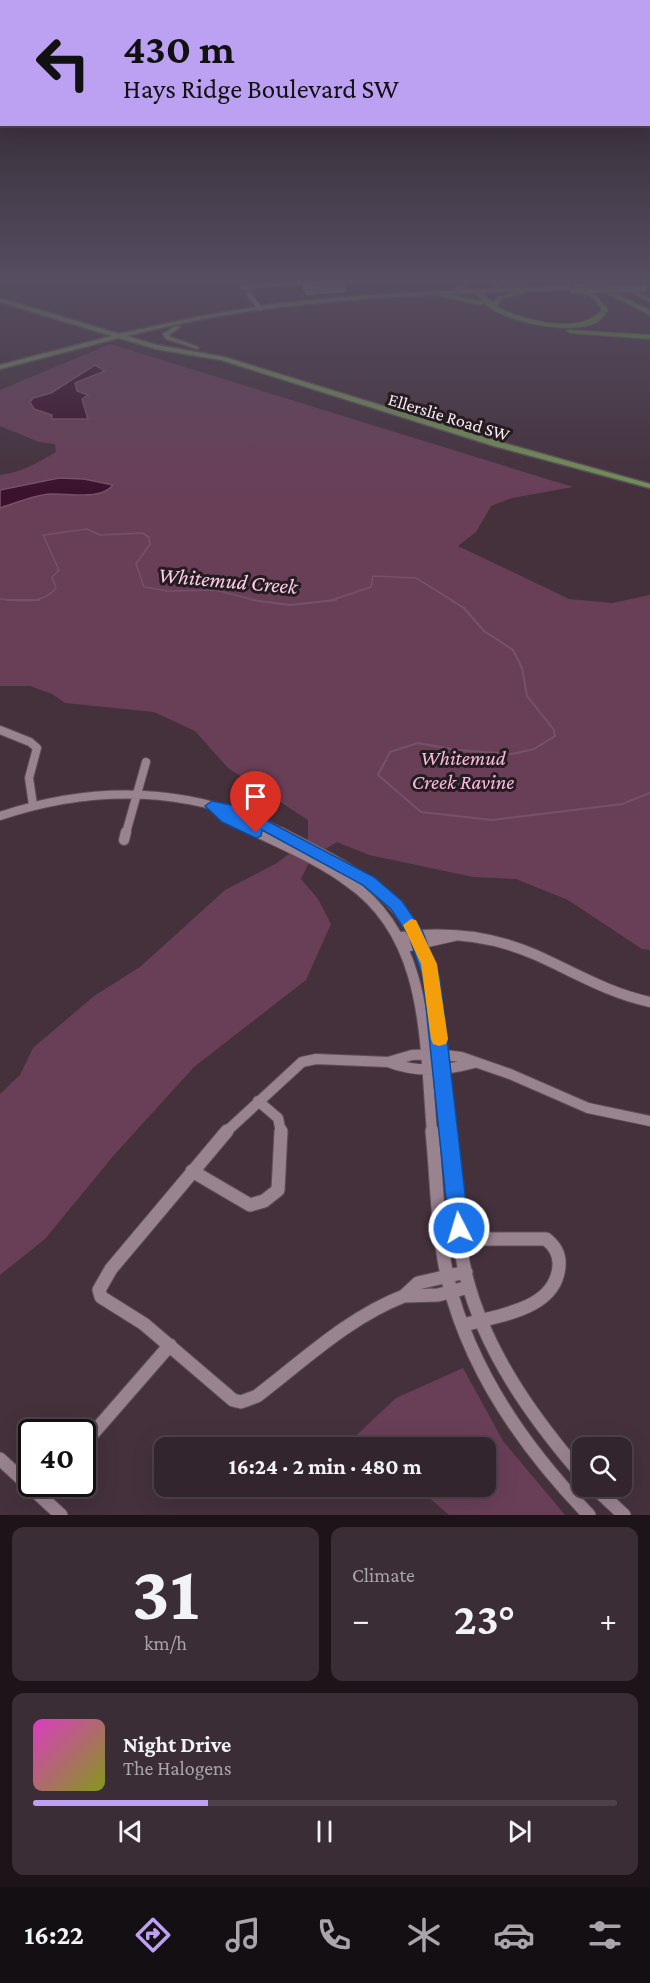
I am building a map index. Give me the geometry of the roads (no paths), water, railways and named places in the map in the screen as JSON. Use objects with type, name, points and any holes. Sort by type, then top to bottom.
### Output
[{"type":"main road","points":[[0,367],[70,350]]},
{"type":"main road","name":"Ellerslie Road SW","points":[[171,350],[256,369],[486,441],[650,488]]},
{"type":"main road","points":[[201,350],[256,369]]},
{"type":"main road","name":"Ellerslie Road SW","points":[[206,356],[494,446],[650,488]]},
{"type":"street","points":[[0,729],[30,742],[37,748],[28,778],[33,805]]},
{"type":"street","points":[[124,840],[146,762]]},
{"type":"street","points":[[0,816],[33,805],[88,795],[136,793],[175,797],[231,810],[253,819],[368,881],[396,905],[419,939],[432,978],[460,1239],[470,1287],[498,1358],[533,1416],[572,1462]]},
{"type":"street","points":[[212,806],[227,818],[350,881],[378,905],[403,942],[416,979],[443,1239],[452,1293],[484,1374],[510,1422],[554,1479],[589,1515]]},
{"type":"street","points":[[403,942],[455,936],[479,938],[513,946],[598,988],[650,1002]]},
{"type":"street","points":[[388,1062],[398,1058],[425,1055],[441,1054],[463,1057],[474,1063],[511,1072],[595,1111],[650,1121]]},
{"type":"street","points":[[466,1272],[418,1283],[404,1296],[369,1313],[257,1396],[241,1402],[234,1401],[144,1324],[101,1298],[99,1290],[111,1269],[192,1171],[258,1101],[295,1067],[308,1059],[388,1062],[399,1067],[426,1069],[474,1063]]},
{"type":"street","points":[[192,1171],[250,1205],[264,1201],[278,1190],[281,1125],[278,1118],[258,1101]]},
{"type":"street","points":[[443,1239],[546,1239],[555,1244],[559,1251],[556,1282],[551,1293],[541,1301],[464,1325]]},
{"type":"street","points":[[404,1296],[452,1293],[470,1287]]},
{"type":"street","points":[[96,1430],[170,1345]]},
{"type":"street","points":[[0,1459],[18,1471]]},
{"type":"street","points":[[50,1497],[61,1515]]},
{"type":"street","points":[[605,1497],[624,1515]]},
{"type":"waterway","name":"Whitemud Creek","points":[[34,600],[44,597],[56,588],[52,577],[59,570],[43,535],[87,529],[100,535],[142,533],[149,537],[150,544],[136,564],[144,587],[168,591],[215,590],[258,601]]},
{"type":"waterway","name":"Whitemud Creek","points":[[330,601],[371,587],[373,576],[416,578],[453,601]]},
{"type":"waterway","name":"Whitemud Creek","points":[[0,599],[8,600]]},
{"type":"waterway","name":"Whitemud Creek","points":[[8,600],[34,600]]},
{"type":"waterway","name":"Whitemud Creek","points":[[8,600],[34,600]]},
{"type":"waterway","name":"Whitemud Creek","points":[[34,600],[39,600]]},
{"type":"waterway","name":"Whitemud Creek","points":[[252,600],[258,601]]},
{"type":"waterway","name":"Whitemud Creek","points":[[330,601],[336,600]]},
{"type":"waterway","name":"Whitemud Creek","points":[[451,600],[464,608],[484,631],[513,650],[522,668],[527,696],[554,730],[555,736],[534,749],[512,754],[456,750],[418,743],[390,752],[378,775],[421,812],[492,820],[622,804],[650,793]]},
{"type":"waterway","name":"Whitemud Creek","points":[[258,601],[290,605],[330,601]]},
{"type":"park label","name":"Whitemud Creek Ravine","points":[[463,770]]}]
